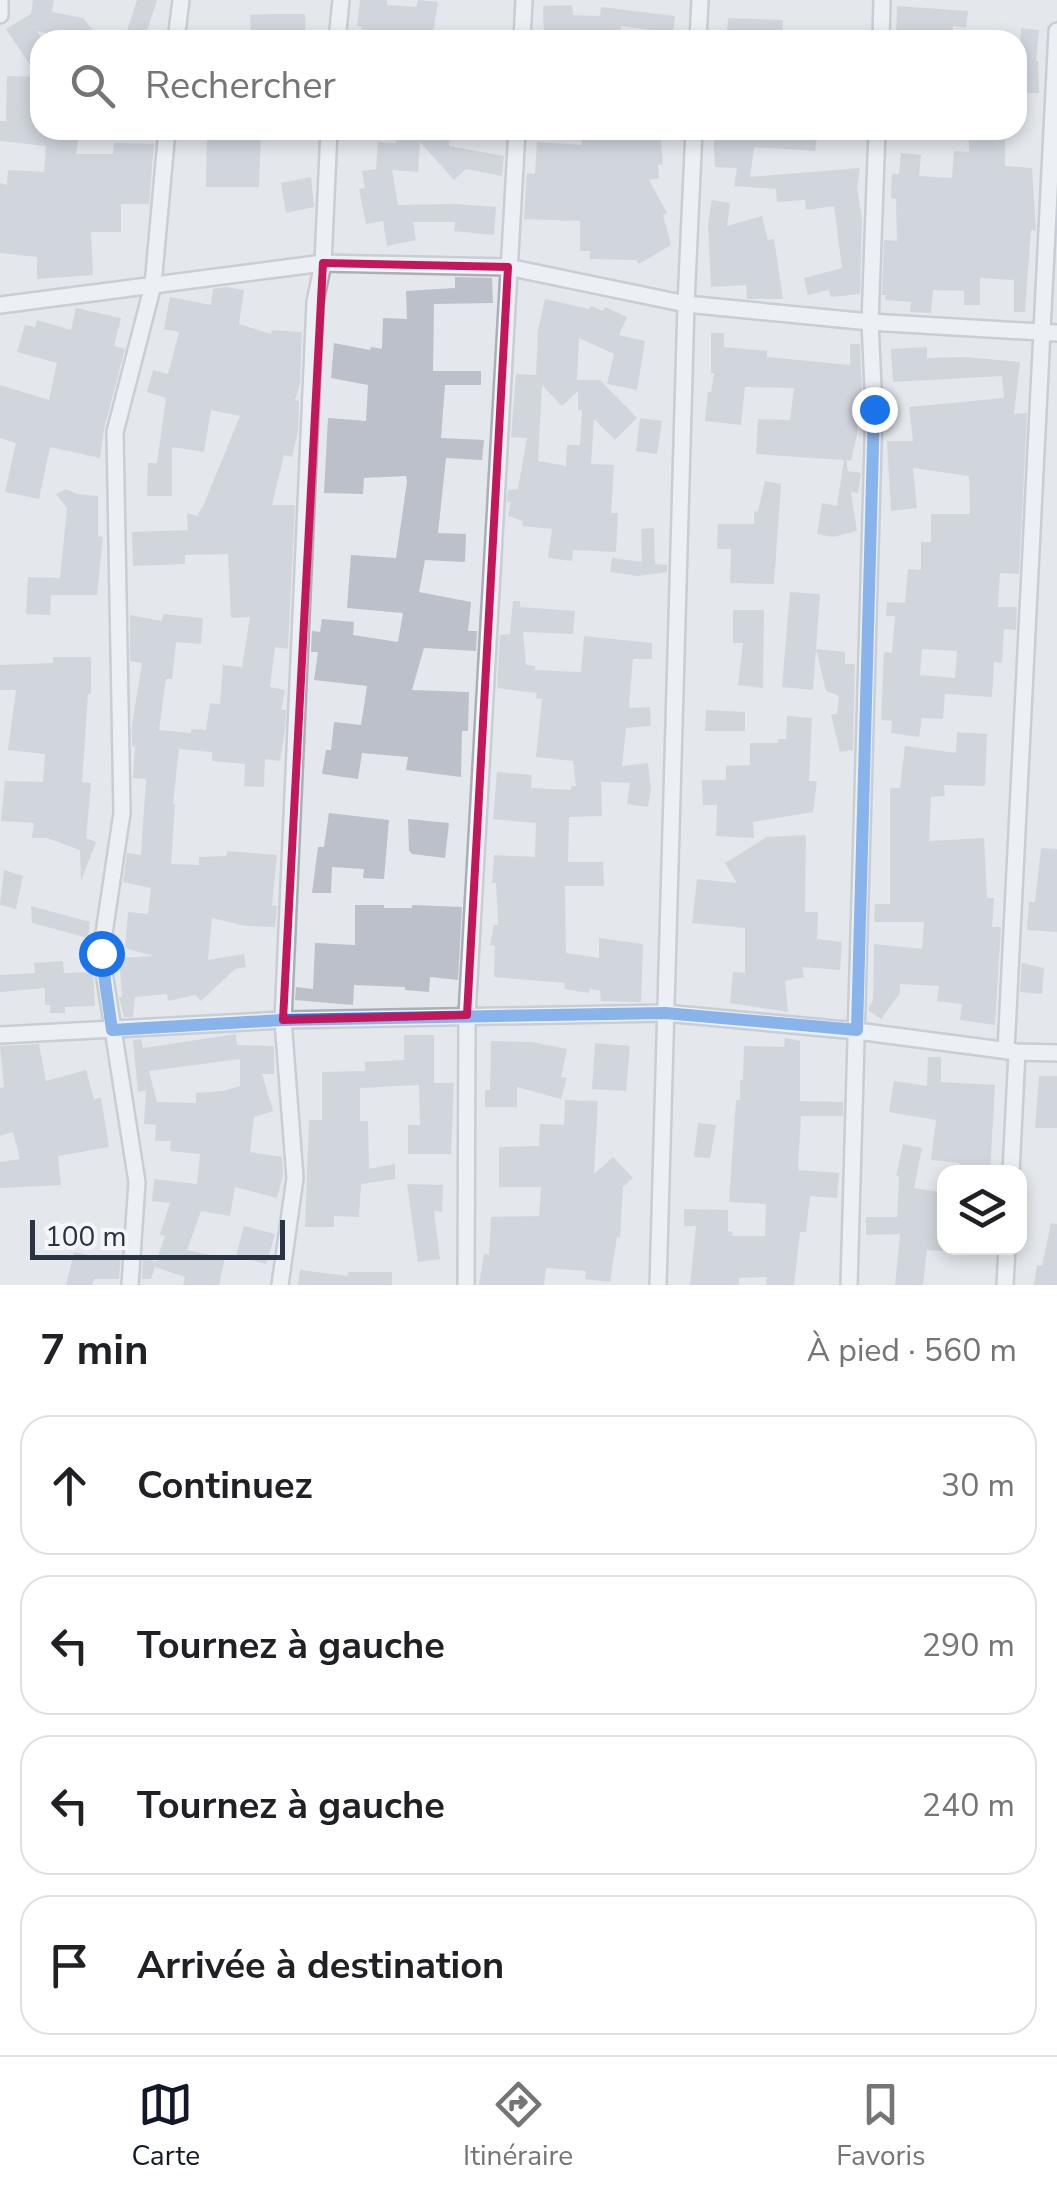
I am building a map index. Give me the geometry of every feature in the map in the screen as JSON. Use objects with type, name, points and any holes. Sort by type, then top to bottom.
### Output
[{"type":"street","points":[[0,0],[0,15]]},
{"type":"street","points":[[177,30],[181,0]]},
{"type":"street","points":[[338,30],[342,0]]},
{"type":"street","points":[[522,30],[524,0]]},
{"type":"street","points":[[698,30],[700,0]]},
{"type":"street","points":[[880,30],[882,0]]},
{"type":"street","points":[[1011,1165],[1012,1052],[1049,333],[1057,31]]},
{"type":"street","points":[[130,1285],[137,1182],[101,953],[122,814],[115,432],[152,286],[166,140]]},
{"type":"street","points":[[280,1285],[296,1178],[282,1020],[315,302],[323,264],[328,140]]},
{"type":"street","points":[[466,1285],[467,1015],[515,140]]},
{"type":"street","points":[[658,1285],[694,140]]},
{"type":"street","points":[[850,1285],[874,409],[870,322],[877,140]]},
{"type":"street","points":[[0,305],[323,264],[508,266],[686,304],[870,322],[1049,333]]},
{"type":"street","points":[[0,1035],[282,1020],[665,1013],[857,1030],[1012,1052],[1057,1054]]},
{"type":"street","points":[[1006,1285],[1007,1255]]},
{"type":"highlighted area","points":[[323,263],[508,267],[467,1015],[283,1020]]},
{"type":"building","points":[[33,0],[54,0],[52,12],[83,18],[93,30],[30,30],[30,65],[6,29],[31,14]]},
{"type":"building","points":[[137,0],[157,0],[147,30],[127,30]]},
{"type":"building","points":[[360,0],[387,0],[387,5],[416,7],[418,0],[438,2],[434,30],[361,30],[357,26]]},
{"type":"building","points":[[572,5],[573,15],[600,16],[601,7],[675,16],[673,30],[621,26],[621,30],[544,30],[543,6]]},
{"type":"building","points":[[897,6],[968,11],[966,28],[896,30]]},
{"type":"building","points":[[305,14],[306,30],[251,30],[250,15]]},
{"type":"building","points":[[728,18],[783,20],[782,30],[727,30]]},
{"type":"building","points":[[1021,28],[1039,30],[1039,93],[1027,93],[1027,30]]},
{"type":"building","points":[[7,76],[30,77],[30,140],[78,140],[76,154],[113,154],[114,143],[154,144],[149,204],[121,204],[121,232],[91,232],[93,275],[37,279],[37,257],[0,253],[0,183],[7,185],[8,170],[44,172],[46,146],[0,141],[0,121],[6,121]]},
{"type":"building","points":[[207,140],[261,140],[259,187],[206,187]]},
{"type":"building","points":[[449,140],[449,146],[504,156],[502,176],[466,169],[454,180],[420,142],[418,172],[392,170],[398,205],[496,207],[494,235],[454,231],[455,222],[413,222],[416,240],[387,246],[383,221],[366,224],[359,189],[365,188],[362,171],[376,169],[378,142]]},
{"type":"building","points":[[582,140],[661,140],[663,164],[658,165],[659,178],[649,180],[667,213],[663,215],[671,245],[639,264],[636,260],[590,259],[590,251],[580,251],[580,221],[524,219],[527,173],[535,174],[537,142],[582,145]]},
{"type":"building","points":[[714,140],[817,140],[815,151],[754,147],[750,177],[860,168],[860,294],[831,297],[829,290],[808,295],[804,278],[842,268],[834,206],[806,210],[805,200],[777,202],[776,189],[734,186],[737,168],[715,167]]},
{"type":"building","points":[[969,140],[1005,140],[1005,166],[1032,168],[1036,231],[1031,230],[1025,312],[1014,312],[1014,280],[980,278],[980,305],[964,305],[964,291],[933,290],[931,313],[910,312],[911,302],[885,300],[886,295],[882,295],[884,240],[897,241],[892,174],[899,174],[901,153],[921,155],[919,176],[952,178],[954,151],[969,152]]},
{"type":"building","points":[[311,177],[314,207],[286,213],[281,183]]},
{"type":"building","points":[[712,200],[730,203],[727,226],[762,216],[768,240],[774,239],[783,299],[747,299],[746,285],[711,287],[708,224]]},
{"type":"building","points":[[455,277],[492,278],[493,303],[434,304],[433,371],[481,371],[481,385],[445,385],[441,438],[484,440],[482,460],[446,458],[438,533],[466,534],[465,562],[425,560],[419,592],[471,602],[468,631],[477,631],[476,651],[424,648],[412,690],[469,692],[468,731],[462,731],[461,777],[406,770],[408,757],[362,753],[358,779],[322,774],[326,750],[331,750],[334,722],[361,725],[367,686],[314,680],[318,652],[311,652],[312,631],[320,632],[322,619],[354,622],[353,635],[398,642],[403,613],[347,608],[351,555],[396,558],[407,482],[406,476],[364,478],[363,494],[324,493],[328,418],[366,421],[368,385],[331,378],[334,343],[382,349],[383,318],[407,319],[406,291],[455,288]]},
{"type":"building","points":[[213,289],[244,290],[239,324],[271,334],[272,330],[302,332],[300,384],[295,400],[299,401],[298,432],[292,457],[284,455],[272,505],[295,505],[288,649],[275,647],[270,687],[285,690],[281,710],[286,710],[285,730],[280,761],[265,759],[264,787],[244,786],[245,764],[212,761],[212,752],[179,749],[171,864],[199,865],[199,857],[226,856],[227,851],[277,855],[272,905],[277,906],[275,927],[246,926],[212,918],[208,960],[244,954],[246,967],[235,969],[201,1001],[195,995],[168,1001],[167,994],[135,997],[133,1017],[124,1017],[119,997],[119,958],[153,956],[125,948],[128,912],[148,914],[151,888],[123,882],[127,853],[141,855],[146,779],[133,778],[132,725],[142,663],[130,661],[130,615],[162,621],[163,614],[203,618],[201,644],[176,642],[172,679],[166,679],[159,730],[191,733],[191,729],[206,730],[210,703],[220,704],[223,665],[242,667],[250,617],[231,618],[228,554],[185,555],[185,564],[133,566],[132,532],[188,530],[187,513],[197,516],[204,504],[240,416],[211,410],[204,452],[172,447],[172,496],[147,496],[148,463],[157,463],[166,398],[147,392],[153,370],[168,374],[179,332],[164,329],[170,297],[211,305]]},
{"type":"building","points":[[545,299],[603,311],[605,307],[627,317],[619,335],[645,341],[637,390],[607,384],[614,354],[579,338],[577,380],[600,380],[637,418],[615,440],[594,419],[591,464],[614,465],[611,513],[618,513],[616,552],[573,550],[572,561],[548,558],[552,529],[522,526],[523,521],[508,516],[508,490],[518,489],[527,438],[511,437],[516,374],[536,375],[538,330]],"holes":[[[542,385],[562,406],[578,391],[578,410],[582,410],[580,445],[567,445],[566,466],[538,461]]]},
{"type":"building","points":[[76,308],[121,318],[114,346],[125,349],[100,458],[50,447],[39,499],[5,492],[16,443],[0,438],[0,385],[49,400],[57,363],[17,352],[25,325],[35,327],[37,320],[71,330]]},
{"type":"building","points":[[711,333],[724,333],[724,347],[767,351],[767,357],[850,365],[850,344],[860,344],[862,395],[858,400],[851,461],[846,460],[848,471],[861,473],[858,493],[851,492],[857,531],[833,537],[817,534],[822,503],[837,506],[844,460],[756,454],[758,419],[790,420],[794,388],[745,387],[741,425],[705,421],[714,373]]},
{"type":"building","points":[[927,347],[927,358],[1020,362],[1014,414],[1027,413],[1019,574],[1000,573],[998,607],[1017,607],[1016,630],[1004,629],[1002,663],[994,662],[992,697],[945,694],[943,719],[922,718],[919,737],[891,733],[892,721],[881,720],[884,652],[892,653],[895,616],[886,616],[887,602],[905,603],[908,569],[921,570],[921,542],[931,542],[931,514],[970,514],[969,476],[913,468],[917,508],[891,511],[887,441],[913,441],[909,407],[1004,398],[1002,376],[893,382],[891,349]],"holes":[[[922,649],[957,651],[955,678],[920,675]]]},
{"type":"building","points":[[640,418],[662,421],[657,454],[636,451]]},
{"type":"building","points":[[765,481],[781,484],[774,584],[730,583],[731,549],[717,549],[718,524],[754,524]]},
{"type":"building","points":[[66,489],[98,496],[98,536],[103,537],[97,595],[51,595],[50,615],[26,614],[28,577],[60,578],[67,508],[56,494]]},
{"type":"building","points":[[654,528],[655,564],[667,565],[667,572],[638,576],[610,572],[612,558],[642,562],[641,529]]},
{"type":"building","points":[[790,592],[820,594],[813,690],[782,687]]},
{"type":"building","points":[[513,601],[520,601],[520,607],[575,611],[573,634],[523,632],[526,665],[535,666],[535,670],[581,672],[584,636],[652,643],[652,659],[633,659],[629,705],[650,707],[651,726],[626,728],[622,766],[648,763],[648,807],[627,804],[630,783],[601,782],[602,816],[569,817],[568,862],[603,862],[604,886],[565,886],[566,953],[599,958],[599,938],[643,944],[641,1002],[601,1001],[600,991],[564,989],[565,983],[494,977],[495,946],[490,945],[494,925],[498,925],[496,883],[492,883],[494,855],[535,857],[536,823],[493,819],[497,772],[532,775],[531,788],[571,790],[571,786],[576,786],[573,761],[536,757],[542,699],[536,698],[537,693],[497,688],[500,635],[510,634]]},
{"type":"building","points":[[733,610],[764,610],[763,688],[738,685],[743,643],[733,643]]},
{"type":"building","points":[[816,649],[845,652],[845,664],[855,664],[853,750],[840,752],[831,714],[837,714],[839,696],[826,691]]},
{"type":"building","points":[[53,657],[91,657],[82,782],[91,783],[86,838],[96,842],[81,881],[80,850],[47,838],[32,838],[34,823],[1,821],[5,781],[43,782],[45,754],[8,750],[16,690],[0,690],[0,665],[53,663]]},
{"type":"building","points":[[706,710],[745,712],[745,731],[705,731]]},
{"type":"building","points":[[787,716],[812,718],[809,781],[817,781],[813,812],[753,822],[754,838],[716,836],[717,805],[703,805],[702,780],[726,780],[726,766],[750,765],[750,743],[778,743],[778,739],[786,739]]},
{"type":"building","points":[[957,732],[987,734],[985,786],[944,785],[945,796],[931,797],[929,841],[984,838],[987,898],[994,898],[992,927],[1001,927],[995,1025],[960,1020],[962,1004],[937,1001],[939,986],[900,984],[900,993],[881,1019],[868,1010],[873,1000],[874,944],[922,949],[924,922],[874,922],[875,904],[890,904],[890,788],[900,788],[905,746],[956,753]]},
{"type":"building","points":[[329,813],[389,820],[384,879],[363,878],[364,869],[332,867],[331,893],[312,893],[318,847],[324,847]]},
{"type":"building","points":[[408,819],[449,823],[445,858],[412,854]]},
{"type":"building","points":[[806,835],[805,912],[818,912],[817,939],[842,942],[840,970],[802,967],[804,977],[785,981],[788,1012],[730,1003],[733,972],[745,973],[745,928],[692,923],[697,879],[737,883],[725,863],[767,837]]},
{"type":"building","points":[[1041,848],[1057,849],[1057,932],[1027,930],[1029,902],[1035,902]]},
{"type":"building","points":[[4,870],[23,876],[16,909],[0,905]]},
{"type":"building","points":[[355,905],[462,907],[458,980],[430,977],[429,992],[354,985],[353,1005],[295,1000],[296,987],[313,989],[315,943],[355,945]]},
{"type":"building","points":[[31,906],[90,922],[88,938],[32,923]]},
{"type":"building","points":[[63,961],[64,973],[93,972],[95,1006],[65,1007],[65,1013],[50,1013],[50,1005],[45,1005],[45,988],[0,992],[0,975],[35,973],[34,963]]},
{"type":"building","points":[[1022,963],[1044,968],[1042,994],[1020,992]]},
{"type":"building","points":[[236,1034],[237,1045],[274,1046],[274,1074],[262,1074],[273,1111],[254,1117],[250,1152],[282,1157],[283,1175],[277,1198],[235,1187],[230,1216],[201,1211],[187,1250],[225,1258],[219,1285],[183,1285],[185,1277],[155,1267],[151,1279],[142,1279],[143,1257],[156,1262],[170,1203],[152,1201],[154,1179],[197,1184],[200,1154],[170,1151],[171,1141],[155,1141],[156,1125],[144,1124],[146,1090],[138,1092],[133,1040],[141,1039],[143,1048]],"holes":[[[240,1059],[240,1086],[196,1093],[196,1103],[157,1102],[149,1071]]]},
{"type":"building","points":[[404,1035],[434,1035],[434,1083],[454,1083],[451,1154],[408,1154],[408,1125],[420,1125],[419,1085],[360,1088],[360,1121],[368,1121],[369,1169],[395,1164],[395,1179],[361,1184],[359,1217],[334,1216],[334,1227],[305,1227],[309,1120],[322,1120],[322,1072],[365,1071],[365,1062],[404,1060]]},
{"type":"building","points":[[785,1038],[800,1041],[800,1101],[843,1102],[843,1116],[801,1116],[798,1170],[839,1173],[837,1198],[810,1196],[806,1232],[800,1232],[794,1285],[766,1285],[767,1277],[739,1278],[739,1285],[690,1285],[696,1226],[684,1226],[684,1209],[728,1210],[728,1231],[733,1232],[732,1236],[765,1236],[766,1204],[729,1202],[736,1100],[740,1100],[743,1080],[744,1046],[784,1047]]},
{"type":"building","points":[[491,1041],[532,1042],[567,1049],[561,1077],[567,1078],[561,1099],[517,1087],[517,1107],[485,1107],[485,1090],[490,1090]]},
{"type":"building","points":[[595,1043],[630,1046],[626,1091],[592,1089]]},
{"type":"building","points":[[39,1044],[46,1081],[86,1070],[94,1099],[101,1098],[109,1147],[58,1156],[61,1185],[0,1188],[0,1162],[20,1159],[13,1132],[0,1136],[0,1088],[4,1087],[0,1046]]},
{"type":"building","points":[[928,1057],[941,1057],[941,1082],[995,1085],[990,1165],[931,1160],[936,1120],[889,1112],[894,1081],[927,1086]]},
{"type":"building","points":[[1039,1076],[1057,1076],[1057,1128],[1035,1128]]},
{"type":"building","points":[[565,1100],[598,1101],[594,1174],[613,1157],[633,1178],[623,1187],[620,1238],[617,1237],[610,1282],[585,1279],[586,1271],[546,1268],[544,1285],[479,1285],[484,1254],[489,1255],[491,1217],[539,1216],[541,1187],[499,1187],[499,1147],[539,1146],[540,1124],[564,1125]]},
{"type":"building","points":[[698,1123],[716,1125],[710,1158],[694,1157]]},
{"type":"building","points":[[903,1144],[922,1148],[914,1188],[937,1192],[937,1251],[927,1250],[923,1285],[895,1285],[900,1234],[866,1235],[866,1217],[897,1217],[896,1176]]},
{"type":"building","points":[[407,1184],[443,1185],[442,1212],[434,1211],[440,1259],[418,1262]]},
{"type":"building","points":[[1051,1223],[1057,1224],[1057,1285],[1034,1285],[1037,1265],[1042,1266]]},
{"type":"building","points":[[244,1226],[275,1234],[266,1264],[236,1256]]},
{"type":"building","points":[[74,1252],[112,1260],[113,1256],[121,1256],[119,1279],[66,1285]]},
{"type":"building","points":[[300,1270],[348,1276],[348,1272],[392,1272],[392,1285],[298,1285]]},
{"type":"route","points":[[101,953],[112,1030],[282,1020],[665,1013],[857,1030],[874,409]]}]
